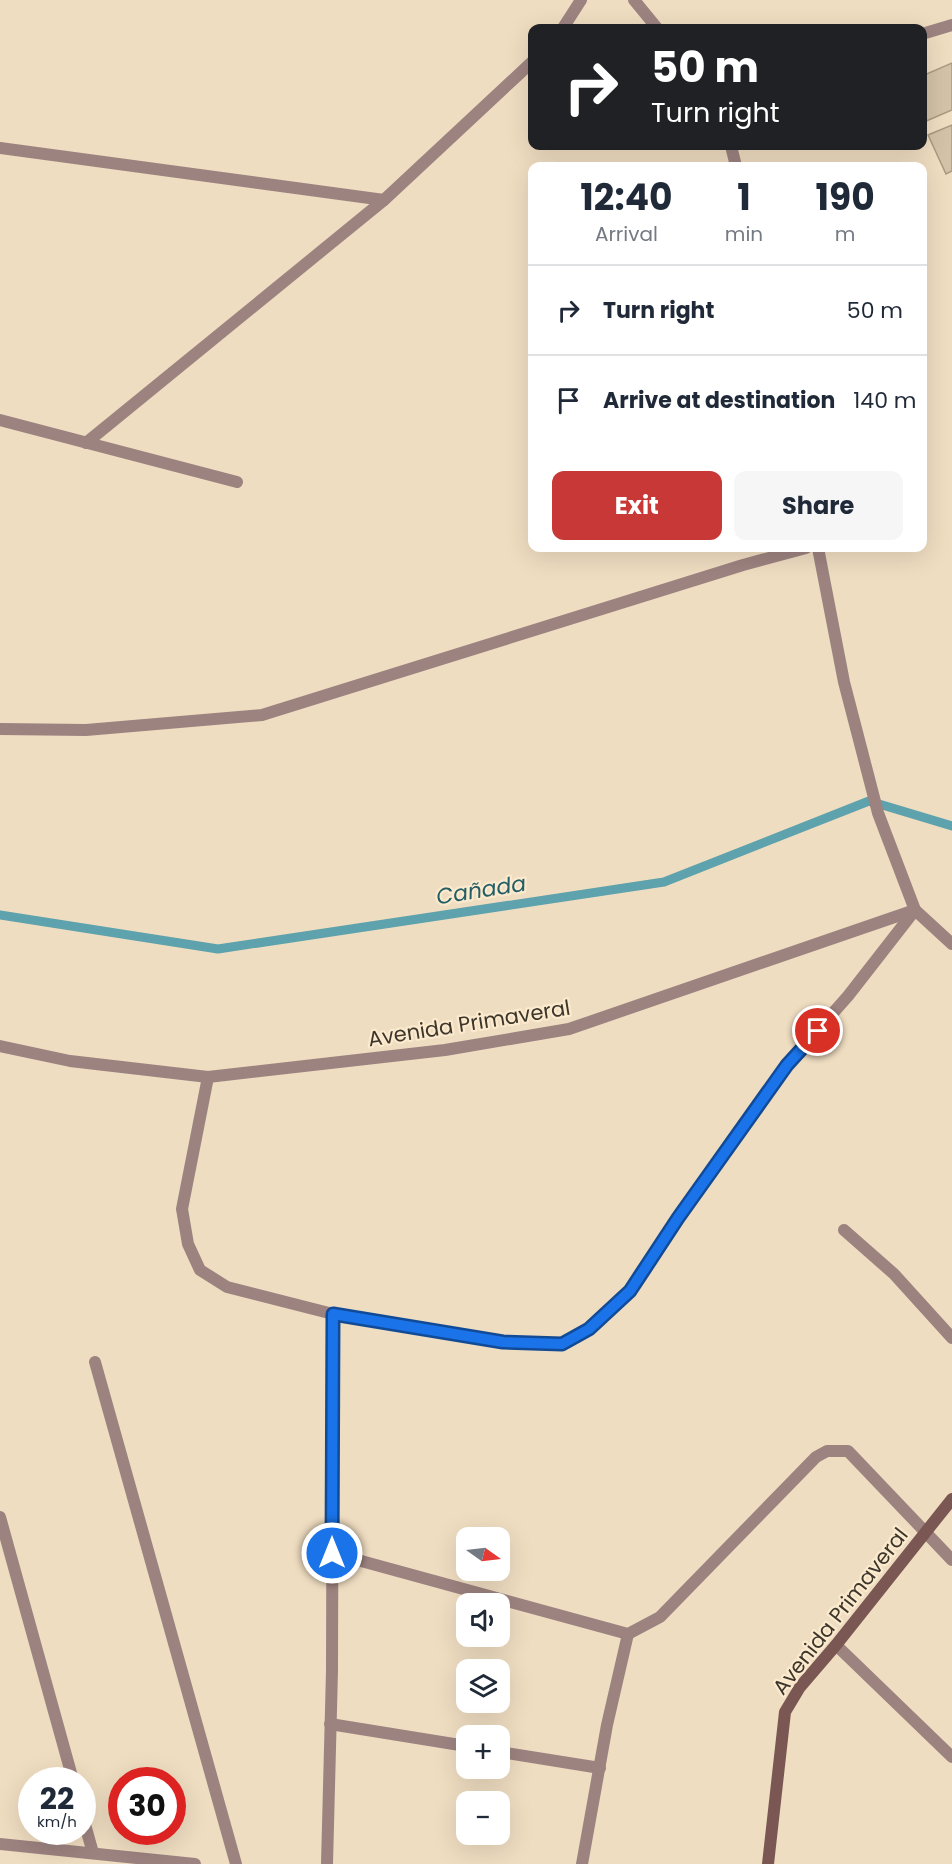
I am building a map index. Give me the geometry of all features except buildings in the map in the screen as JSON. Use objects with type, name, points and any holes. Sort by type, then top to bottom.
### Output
[{"type":"street","points":[[565,24],[580,0]]},
{"type":"street","points":[[634,0],[654,24]]},
{"type":"street","points":[[927,32],[952,25]]},
{"type":"street","points":[[86,443],[384,200],[528,66]]},
{"type":"street","points":[[0,148],[384,200]]},
{"type":"street","points":[[0,420],[237,482]]},
{"type":"street","points":[[0,729],[86,730],[262,715],[791,552]]},
{"type":"street","points":[[819,552],[844,682],[878,813],[915,910],[952,944]]},
{"type":"street","points":[[208,1077],[182,1209],[188,1244],[200,1270],[227,1287],[333,1314],[503,1342],[562,1344],[589,1329],[630,1291],[678,1218],[787,1065],[848,996],[915,910]]},
{"type":"street","name":"Avenida Primaveral","points":[[0,1046],[70,1061],[208,1077],[445,1050],[569,1029],[915,910]]},
{"type":"street","points":[[844,1230],[894,1274],[952,1338]]},
{"type":"street","points":[[327,1864],[333,1314]]},
{"type":"street","points":[[95,1362],[236,1864]]},
{"type":"street","points":[[332,1553],[628,1634],[660,1617],[816,1457],[827,1450],[848,1451],[952,1560]]},
{"type":"street","name":"Avenida Primaveral","points":[[768,1864],[785,1712],[800,1687],[952,1499]]},
{"type":"street","points":[[0,1517],[69,1767]]},
{"type":"street","points":[[582,1864],[607,1725],[628,1634]]},
{"type":"street","points":[[836,1645],[952,1757]]},
{"type":"street","points":[[330,1724],[456,1744]]},
{"type":"street","points":[[510,1754],[600,1768]]},
{"type":"street","points":[[0,1844],[195,1864]]},
{"type":"street","points":[[91,1845],[93,1854]]},
{"type":"waterway","name":"Cañada","points":[[0,915],[218,949],[664,882],[869,801],[952,826]]},
{"type":"route","points":[[332,1553],[333,1314],[503,1342],[562,1344],[589,1329],[630,1291],[678,1218],[787,1065],[818,1031]]}]
